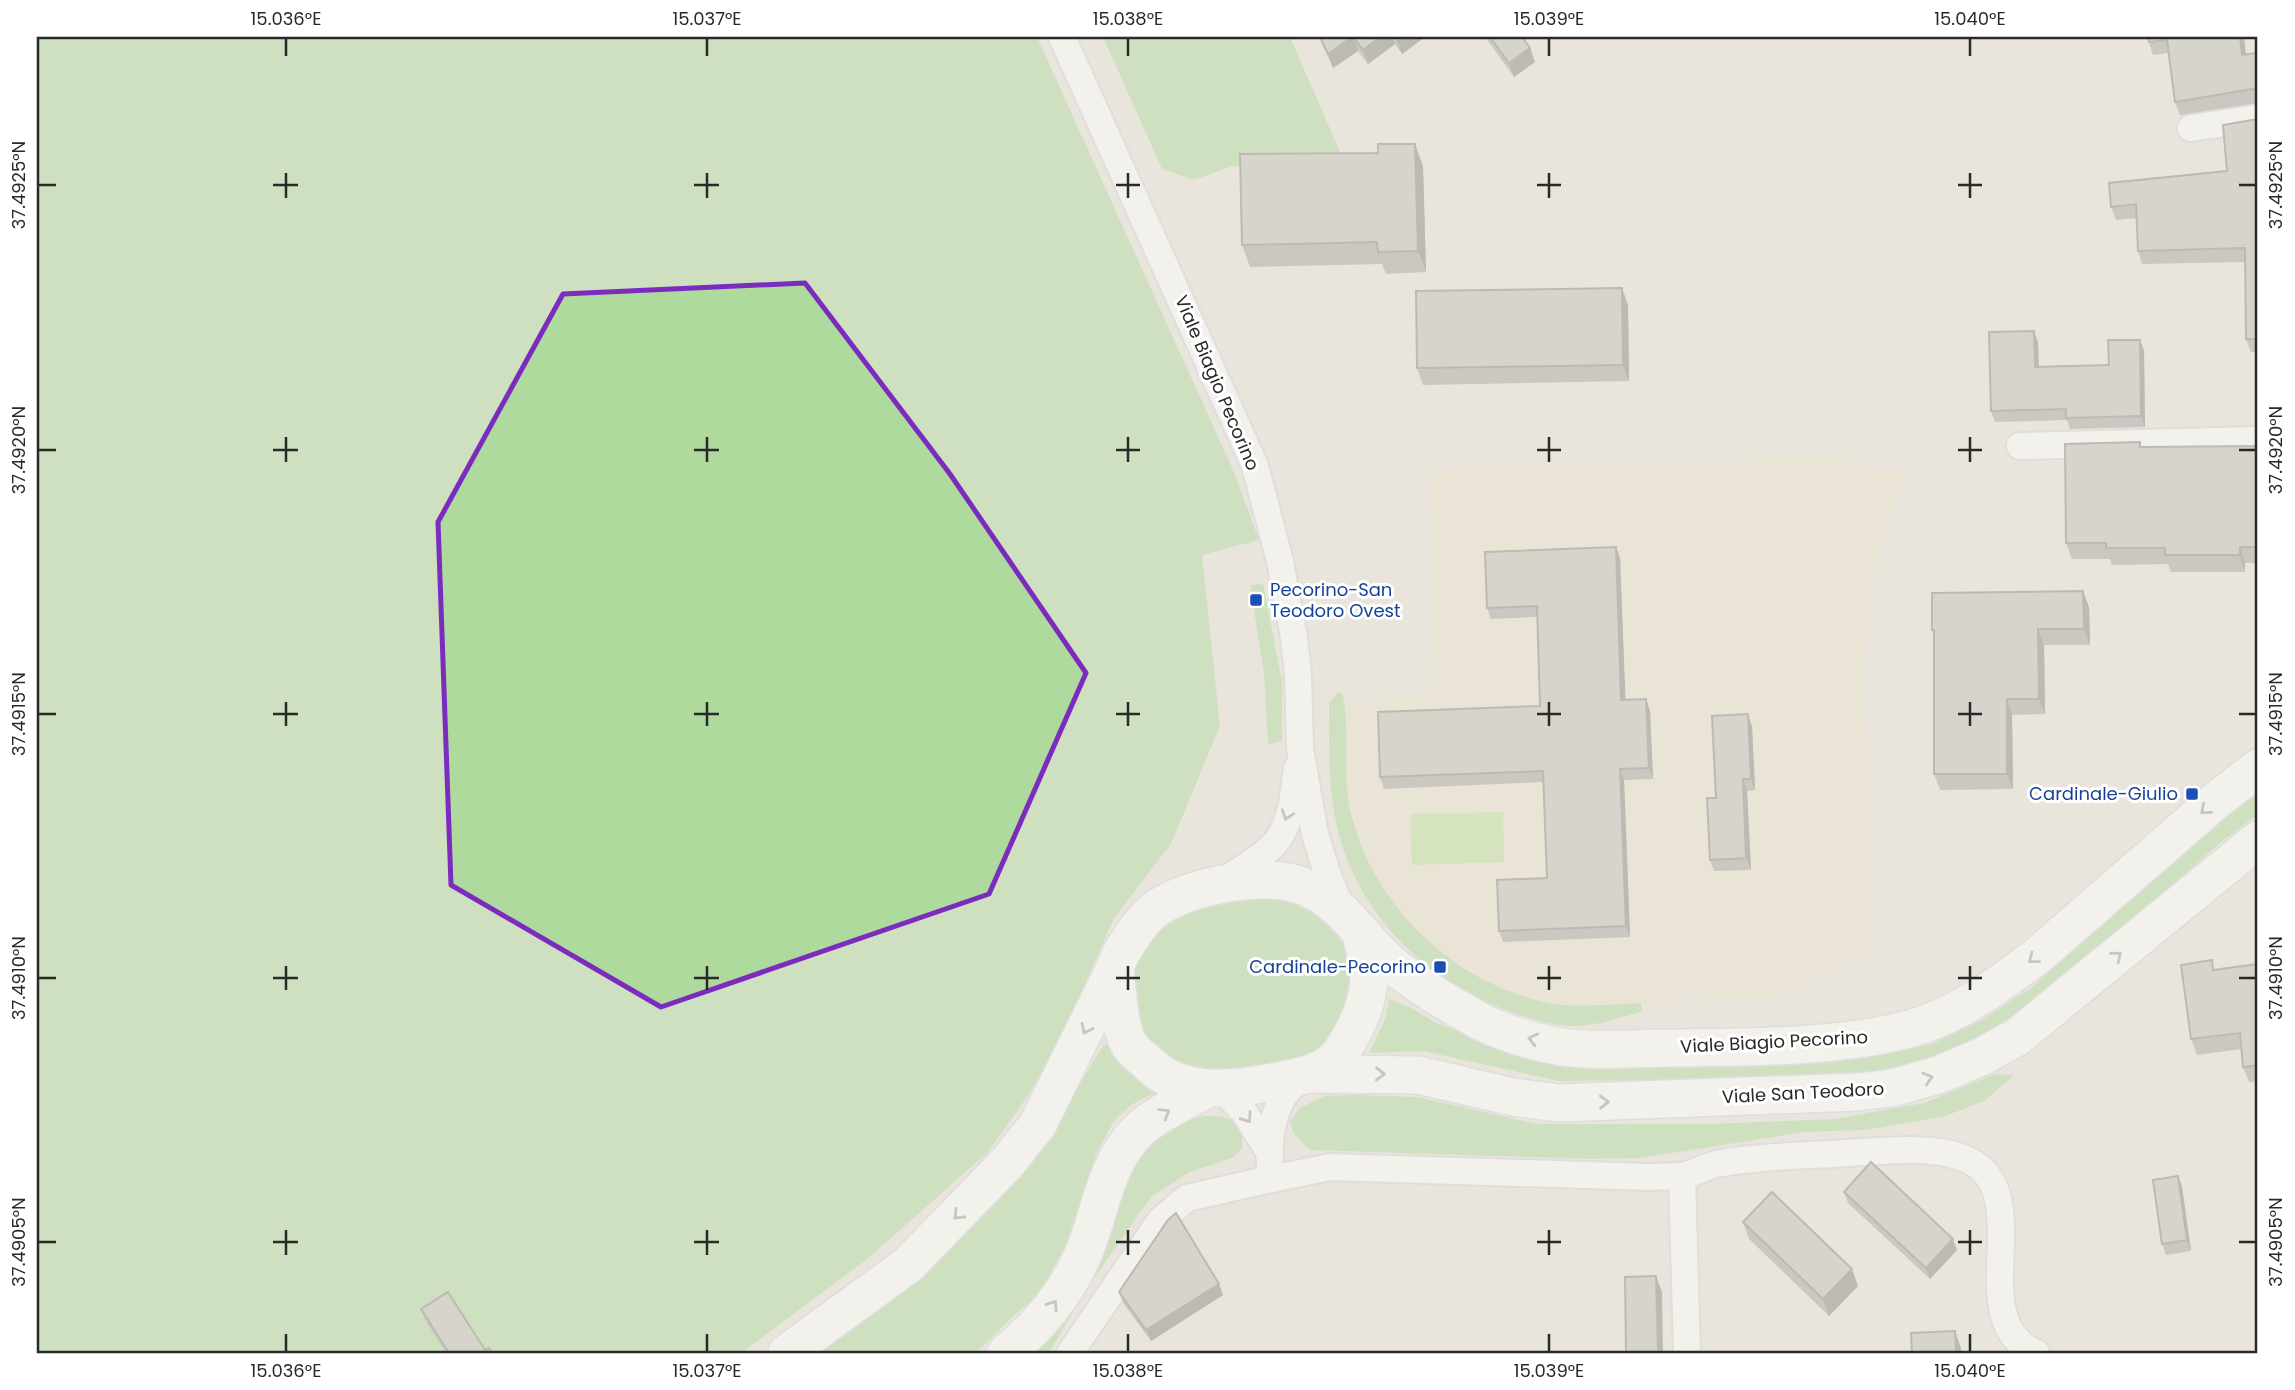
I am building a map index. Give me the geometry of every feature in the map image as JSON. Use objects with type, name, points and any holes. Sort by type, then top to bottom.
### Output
[{"type":"main road","name":"Viale Biagio Pecorino","points":[[1351,920],[1395,967],[1480,1021],[1519,1036],[1563,1047],[1716,1047],[1868,1038],[1912,1028],[1949,1014],[2007,979],[2038,956],[2213,803],[2258,768]]},
{"type":"main road","name":"Viale San Teodoro","points":[[1306,1075],[1418,1075],[1513,1097],[1558,1103],[1788,1096],[1892,1088],[1938,1075],[1983,1056],[2017,1037],[2257,845]]},
{"type":"main road","points":[[788,1353],[909,1264],[1007,1163],[1038,1124],[1115,967],[1130,938],[1152,912],[1177,899],[1220,884],[1266,880],[1293,883],[1324,895],[1351,920],[1368,962],[1367,1001],[1347,1044],[1335,1059],[1306,1075],[1252,1086],[1215,1088],[1185,1085],[1158,1075],[1129,1045],[1119,1010],[1115,967]]},
{"type":"main road","points":[[1006,1353],[1028,1335],[1051,1310],[1082,1256],[1114,1164],[1139,1130],[1215,1088]]},
{"type":"street","name":"Viale Biagio Pecorino","points":[[1062,37],[1255,466],[1280,561],[1293,632],[1298,671],[1300,749]]},
{"type":"street","points":[[2191,128],[2258,118]]},
{"type":"street","points":[[2020,446],[2258,440]]},
{"type":"street","points":[[1220,884],[1279,838],[1290,809],[1300,749]]},
{"type":"street","points":[[1300,749],[1315,834],[1327,873],[1351,920]]},
{"type":"street","points":[[1271,1179],[1268,1150],[1283,1097],[1306,1075]]},
{"type":"street","points":[[1215,1088],[1244,1112],[1268,1150]]},
{"type":"street","points":[[1070,1353],[1160,1221],[1187,1198],[1330,1167],[1649,1177],[1682,1176],[1714,1165],[1756,1158],[1908,1150],[1949,1154],[1970,1161],[1985,1172],[1997,1195],[2000,1216],[2001,1310],[2008,1328],[2026,1351]]},
{"type":"street","points":[[1682,1176],[1687,1353]]},
{"type":"highlighted area","points":[[805,283],[950,474],[1086,673],[989,894],[661,1007],[451,885],[438,522],[563,294]]},
{"type":"shaded area","points":[[1848,455],[1864,469],[1906,469],[1882,543],[1868,620],[1862,673],[1877,949],[1782,997],[1707,1001],[1690,989],[1674,1002],[1561,1005],[1539,1001],[1483,980],[1435,947],[1396,908],[1370,864],[1351,810],[1345,767],[1345,702],[1435,693],[1429,470]]},
{"type":"green space","points":[[37,37],[1037,37],[1234,472],[1259,540],[1202,555],[1220,726],[1171,844],[1114,918],[1063,1035],[1027,1097],[988,1152],[865,1261],[741,1353],[37,1353]]},
{"type":"green space","points":[[1103,37],[1290,37],[1345,163],[1233,166],[1194,180],[1162,169]]},
{"type":"green space","points":[[1263,583],[1282,682],[1282,741],[1268,745],[1264,673],[1250,586]]},
{"type":"green space","points":[[1342,692],[1350,809],[1371,866],[1404,916],[1447,957],[1506,990],[1537,1001],[1561,1005],[1641,1003],[1642,1012],[1583,1026],[1566,1026],[1527,1017],[1484,1001],[1457,987],[1410,951],[1389,929],[1356,879],[1344,851],[1334,815],[1330,778],[1329,703],[1337,693]]},
{"type":"green space","points":[[2258,790],[2258,814],[2220,843],[2042,999],[2018,1017],[1938,1060],[1845,1078],[1559,1081],[1423,1051],[1369,1053],[1385,1019],[1389,999],[1412,1008],[1434,1022],[1519,1053],[1845,1059],[1882,1055],[1932,1044],[1984,1019],[2032,987]]},
{"type":"green space","points":[[1503,812],[1504,862],[1412,865],[1410,814]]},
{"type":"green space","points":[[1271,898],[1288,902],[1319,918],[1341,941],[1348,956],[1352,973],[1351,995],[1331,1033],[1319,1048],[1308,1056],[1280,1064],[1209,1071],[1192,1069],[1170,1060],[1145,1036],[1136,1012],[1135,972],[1143,950],[1161,930],[1194,911],[1220,904]]},
{"type":"green space","points":[[1113,1041],[1143,1080],[1159,1093],[1131,1105],[1114,1121],[1097,1152],[1066,1245],[1038,1295],[976,1353],[808,1353],[1059,1119],[1102,1047]]},
{"type":"green space","points":[[1995,1074],[2014,1075],[1984,1101],[1943,1117],[1866,1130],[1805,1132],[1640,1158],[1591,1159],[1310,1150],[1293,1133],[1290,1121],[1300,1108],[1324,1096],[1354,1095],[1417,1097],[1537,1124],[1709,1124],[1834,1119],[1924,1103]]},
{"type":"green space","points":[[1206,1116],[1223,1117],[1235,1122],[1241,1132],[1242,1149],[1232,1158],[1190,1172],[1151,1197],[1085,1291],[1049,1353],[1027,1353],[1148,1142],[1156,1134],[1177,1123]]},
{"type":"building","points":[[1320,37],[1352,37],[1328,54]]},
{"type":"building","points":[[1353,37],[1380,37],[1363,50]]},
{"type":"building","points":[[1490,37],[1522,37],[1530,48],[1509,63]]},
{"type":"building","points":[[2148,37],[2240,37],[2242,55],[2258,53],[2258,90],[2175,102],[2167,40],[2149,42]]},
{"type":"building","points":[[2258,119],[2258,339],[2246,339],[2245,248],[2138,251],[2136,204],[2111,207],[2109,183],[2227,171],[2223,125]]},
{"type":"building","points":[[1378,144],[1415,144],[1418,251],[1378,252],[1377,242],[1242,245],[1240,154],[1378,153]]},
{"type":"building","points":[[1622,288],[1623,365],[1417,368],[1416,291]]},
{"type":"building","points":[[2034,331],[2035,367],[2109,365],[2108,340],[2140,340],[2141,416],[2066,418],[2066,409],[1991,411],[1989,332]]},
{"type":"building","points":[[2140,442],[2140,447],[2258,446],[2258,547],[2240,547],[2240,555],[2165,555],[2165,548],[2106,548],[2106,543],[2066,543],[2065,444]]},
{"type":"building","points":[[1616,547],[1621,700],[1646,699],[1649,768],[1620,769],[1626,926],[1499,931],[1497,880],[1547,878],[1543,771],[1380,777],[1378,712],[1540,706],[1537,606],[1487,608],[1485,552]]},
{"type":"building","points":[[2083,591],[2084,629],[2038,629],[2039,699],[2007,699],[2007,774],[1934,774],[1932,593]]},
{"type":"building","points":[[1748,714],[1751,779],[1743,779],[1746,858],[1710,860],[1707,798],[1716,798],[1712,716]]},
{"type":"building","points":[[2212,960],[2213,970],[2258,964],[2258,1065],[2243,1067],[2240,1033],[2191,1039],[2181,965]]},
{"type":"building","points":[[1871,1162],[1953,1239],[1926,1268],[1844,1192]]},
{"type":"building","points":[[2178,1176],[2187,1240],[2162,1244],[2153,1180]]},
{"type":"building","points":[[1772,1192],[1852,1269],[1823,1299],[1743,1222]]},
{"type":"building","points":[[1176,1213],[1219,1284],[1146,1330],[1119,1292],[1168,1220]]},
{"type":"building","points":[[1656,1276],[1658,1353],[1626,1353],[1625,1277]]},
{"type":"building","points":[[448,1292],[485,1350],[489,1348],[493,1353],[449,1353],[421,1309]]},
{"type":"building","points":[[1955,1331],[1956,1353],[1912,1353],[1911,1333]]},
{"type":"place","name":"Pecorino-San Teodoro Ovest","points":[[1256,600]]},
{"type":"place","name":"Cardinale-Giulio","points":[[2192,794]]},
{"type":"place","name":"Cardinale-Pecorino","points":[[1440,967]]}]
